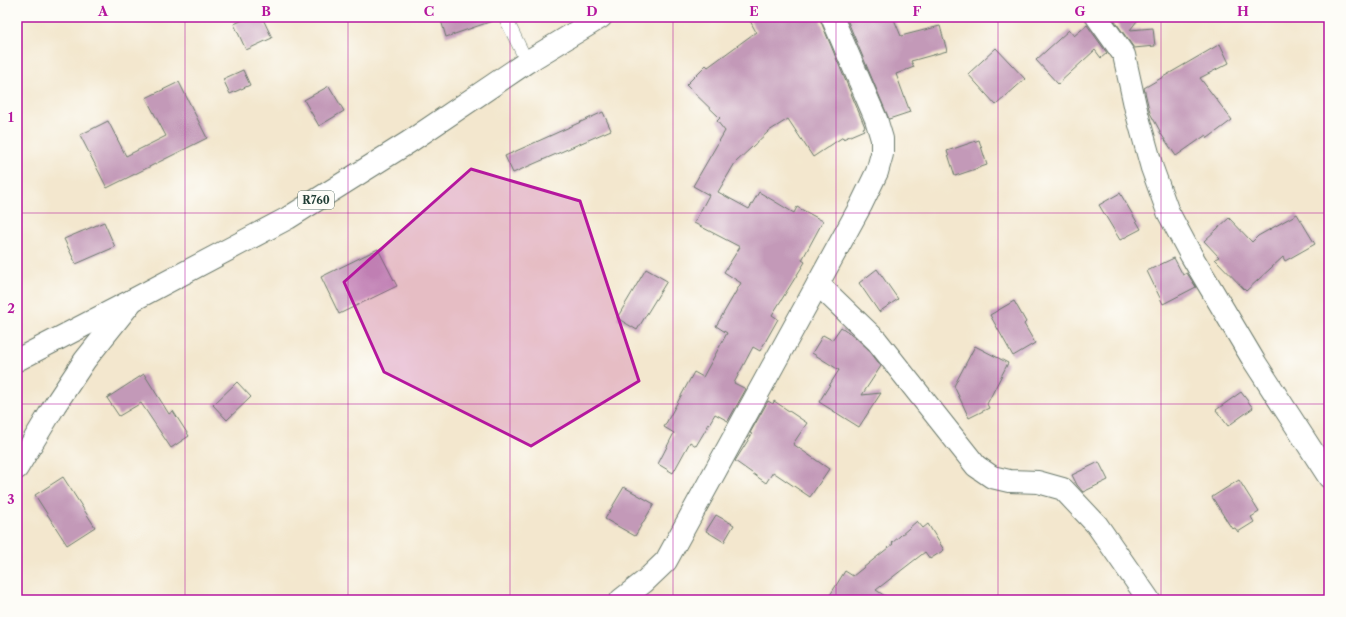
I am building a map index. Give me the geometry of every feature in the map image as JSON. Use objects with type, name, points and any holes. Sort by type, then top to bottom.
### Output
[{"type":"street","name":"R760","points":[[17,360],[288,218],[409,142],[527,62],[601,17]]},
{"type":"street","points":[[621,600],[644,582],[666,561],[862,205],[877,172],[882,154],[882,139],[876,119],[832,17]]},
{"type":"street","points":[[1097,17],[1124,56],[1136,110],[1150,161],[1168,212],[1191,255],[1254,361],[1329,477]]},
{"type":"street","points":[[818,284],[877,341],[976,466],[992,477],[1010,481],[1038,482],[1063,489],[1096,525],[1149,600]]},
{"type":"street","points":[[17,468],[55,405],[85,360],[133,300]]},
{"type":"lane","points":[[505,17],[527,62]]},
{"type":"highlighted area","points":[[471,169],[580,201],[639,381],[531,446],[384,372],[344,282]]},
{"type":"building","points":[[250,17],[262,17],[272,38],[246,50],[234,24]]},
{"type":"building","points":[[440,17],[495,17],[495,20],[446,37]]},
{"type":"building","points":[[748,17],[820,17],[865,127],[863,128],[864,130],[843,139],[843,137],[813,157],[788,119],[769,131],[735,163],[718,192],[749,209],[759,192],[794,213],[797,207],[823,221],[802,260],[805,262],[772,315],[778,319],[760,351],[753,347],[734,383],[746,389],[728,421],[715,414],[696,446],[690,442],[673,473],[658,464],[674,433],[664,427],[694,372],[703,377],[727,333],[716,326],[741,283],[724,272],[740,247],[694,223],[709,195],[693,186],[725,131],[717,121],[720,118],[686,85],[706,65],[708,67],[756,32]]},
{"type":"building","points":[[846,17],[893,17],[901,36],[940,26],[947,51],[911,61],[914,67],[896,74],[910,112],[889,119]]},
{"type":"building","points":[[1112,17],[1140,17],[1130,30],[1153,28],[1155,46],[1134,48]]},
{"type":"building","points":[[1087,25],[1107,53],[1101,58],[1095,50],[1058,84],[1036,60],[1069,30],[1074,36]]},
{"type":"building","points":[[1220,44],[1229,63],[1200,78],[1232,120],[1208,138],[1206,135],[1176,156],[1159,131],[1150,113],[1144,88]]},
{"type":"building","points":[[996,48],[1025,79],[996,105],[968,74]]},
{"type":"building","points":[[243,70],[250,85],[230,94],[223,79]]},
{"type":"building","points":[[179,82],[207,138],[107,188],[80,135],[108,121],[126,156],[166,136],[146,98]]},
{"type":"building","points":[[329,86],[344,111],[319,126],[304,100]]},
{"type":"building","points":[[603,112],[611,130],[513,173],[505,156]]},
{"type":"building","points":[[979,140],[987,165],[955,176],[947,151]]},
{"type":"building","points":[[1120,193],[1141,229],[1120,240],[1099,205]]},
{"type":"building","points":[[1297,214],[1315,244],[1285,261],[1283,257],[1246,291],[1215,259],[1219,257],[1204,241],[1229,218],[1252,242],[1258,236]]},
{"type":"building","points":[[104,222],[115,247],[76,264],[64,239]]},
{"type":"building","points":[[378,249],[397,286],[339,314],[321,277]]},
{"type":"building","points":[[1174,258],[1183,275],[1187,273],[1196,287],[1163,304],[1147,271]]},
{"type":"building","points":[[646,269],[667,281],[637,330],[617,318]]},
{"type":"building","points":[[877,269],[898,299],[879,312],[859,283]]},
{"type":"building","points":[[1014,301],[1026,322],[1024,324],[1035,343],[1013,356],[990,315]]},
{"type":"building","points":[[841,327],[854,336],[868,349],[881,366],[862,395],[881,393],[859,427],[819,402],[839,370],[812,353],[823,335],[832,340]]},
{"type":"building","points":[[975,346],[1008,363],[987,404],[989,408],[969,418],[954,386]]},
{"type":"building","points":[[144,374],[169,414],[173,411],[189,436],[171,448],[141,403],[119,416],[107,398]]},
{"type":"building","points":[[237,382],[251,397],[227,420],[213,405]]},
{"type":"building","points":[[1241,392],[1253,408],[1228,426],[1216,410]]},
{"type":"building","points":[[768,401],[773,404],[774,401],[807,423],[793,444],[829,469],[810,497],[773,472],[766,483],[735,461],[752,434],[750,433]]},
{"type":"building","points":[[1099,462],[1108,480],[1083,492],[1077,485],[1072,475]]},
{"type":"building","points":[[63,477],[95,527],[67,545],[35,495]]},
{"type":"building","points":[[1239,480],[1259,512],[1251,517],[1254,522],[1238,532],[1235,528],[1232,529],[1212,497]]},
{"type":"building","points":[[624,487],[654,504],[635,536],[605,519]]},
{"type":"building","points":[[716,515],[734,525],[724,542],[706,531]]},
{"type":"building","points":[[917,521],[923,528],[928,524],[944,550],[930,559],[925,552],[876,590],[891,600],[827,600],[845,571],[853,576],[893,544],[892,543]]}]
